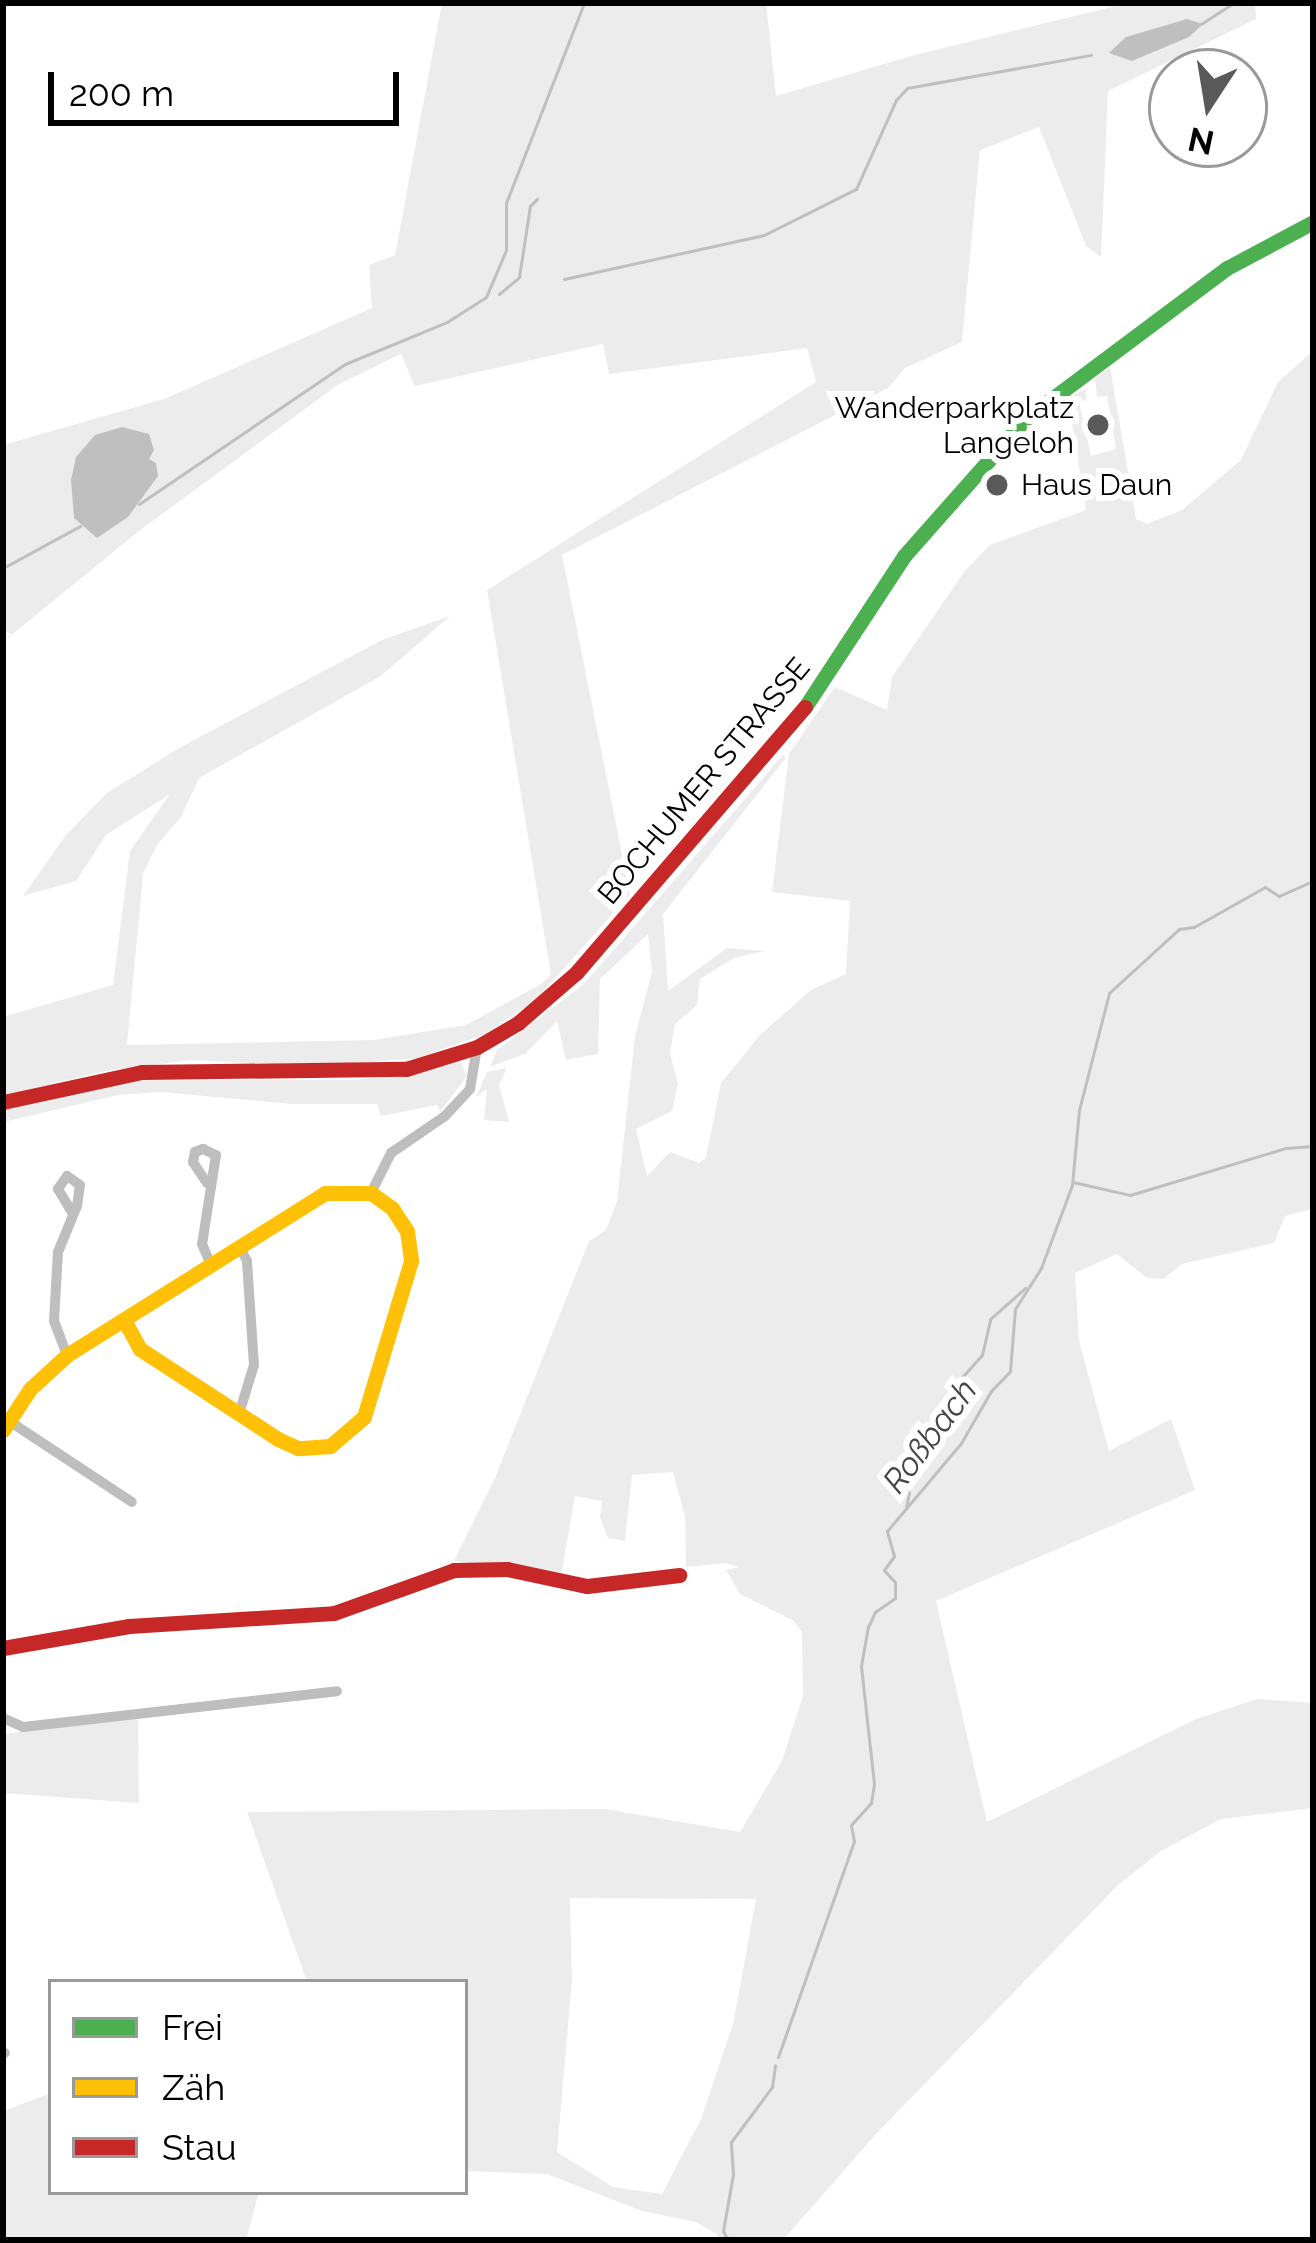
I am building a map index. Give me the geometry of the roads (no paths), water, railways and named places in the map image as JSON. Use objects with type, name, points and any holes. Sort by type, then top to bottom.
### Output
[{"type":"street","name":"BOCHUMER STRASSE","points":[[3,1102],[166,1070],[392,1070],[477,1047],[533,1011],[598,949],[800,715],[904,556],[1025,419],[1227,268],[1313,222]]},
{"type":"street","points":[[371,1193],[392,1153],[445,1116],[470,1089],[477,1047]]},
{"type":"street","points":[[207,1183],[202,1244],[212,1267]]},
{"type":"street","points":[[124,1322],[140,1349],[288,1444],[308,1449],[341,1442],[364,1417],[411,1261],[402,1221],[371,1193],[326,1193],[67,1354],[30,1389],[6,1425],[132,1502]]},
{"type":"street","points":[[67,1354],[54,1322],[58,1252],[72,1212]]},
{"type":"street","points":[[239,1414],[254,1365],[248,1261],[240,1248]]},
{"type":"street","points":[[3,1648],[129,1626],[334,1613],[454,1570],[507,1569],[587,1586],[679,1575]]},
{"type":"street","points":[[3,1718],[23,1727],[337,1691]]},
{"type":"waterway","points":[[139,504],[345,364],[447,322],[486,297],[506,250],[506,203],[584,3]]},
{"type":"waterway","points":[[1201,24],[1233,3]]},
{"type":"waterway","points":[[564,279],[764,235],[856,189],[896,100],[907,88],[1091,55]]},
{"type":"waterway","points":[[499,294],[519,277],[530,206],[537,199]]},
{"type":"waterway","points":[[3,568],[80,526]]},
{"type":"waterway","name":"Roßbach","points":[[778,2057],[854,1841],[851,1825],[871,1803],[874,1784],[861,1666],[875,1612],[895,1598],[895,1582],[884,1570],[894,1556],[887,1531],[961,1443],[991,1391],[1010,1371],[1015,1309],[1041,1268],[1072,1185],[1079,1110],[1109,993],[1179,929],[1194,927],[1265,887],[1279,896],[1313,881]]},
{"type":"waterway","points":[[1073,1182],[1130,1195],[1286,1148],[1313,1146]]},
{"type":"waterway","points":[[954,1386],[982,1355],[990,1319],[1025,1288]]},
{"type":"waterway","points":[[906,1508],[909,1492]]},
{"type":"waterway","name":"Roßbach","points":[[728,2240],[723,2231],[733,2174],[731,2142],[772,2087],[775,2065]]},
{"type":"place","name":"Wanderparkplatz Langeloh","points":[[1098,425]]},
{"type":"place","name":"Haus Daun","points":[[997,485]]}]
